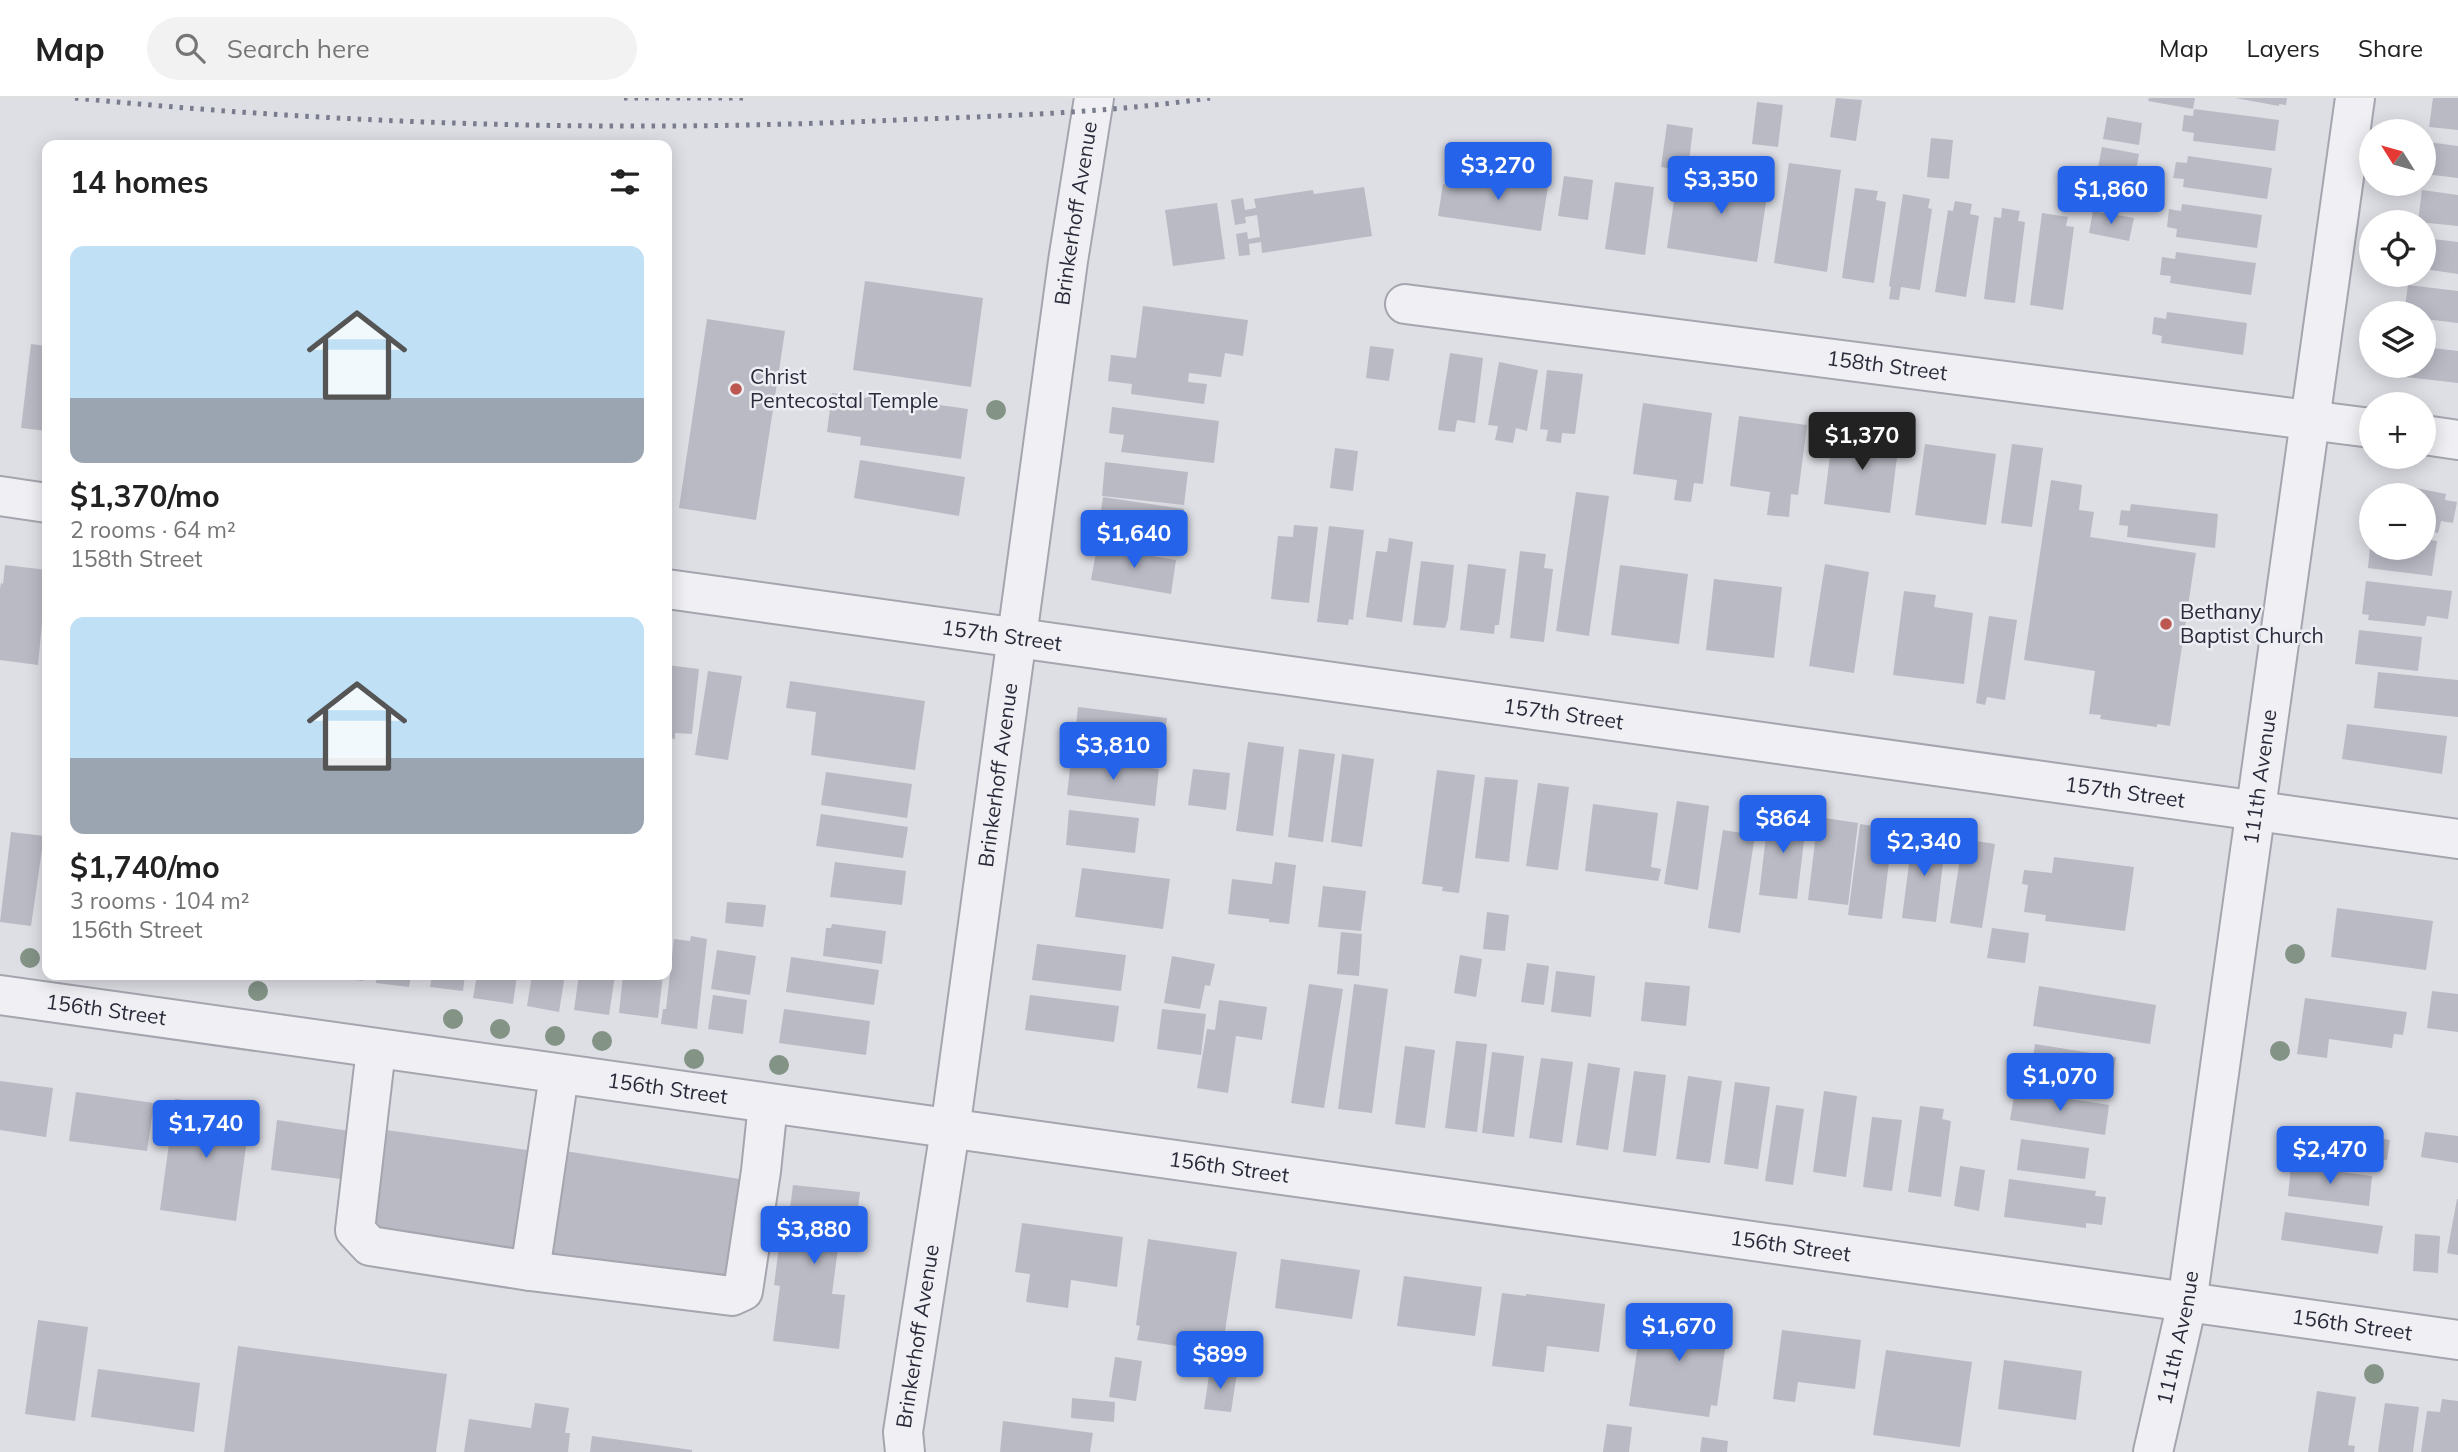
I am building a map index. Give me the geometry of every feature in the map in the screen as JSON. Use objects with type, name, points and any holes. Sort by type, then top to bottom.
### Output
[{"type":"street","name":"Brinkerhoff Avenue","points":[[905,1452],[903,1432],[950,1130],[1067,274],[1094,98]]},
{"type":"street","name":"111th Avenue","points":[[2153,1452],[2187,1303],[2356,98]]},
{"type":"street","name":"158th Street","points":[[1405,304],[2359,427]]},
{"type":"street","points":[[2436,437],[2458,440]]},
{"type":"street","points":[[0,496],[42,501]]},
{"type":"street","name":"157th Street","points":[[672,590],[2458,839]]},
{"type":"street","name":"156th Street","points":[[0,995],[2458,1340]]},
{"type":"street","points":[[376,1049],[355,1230],[370,1246],[530,1270],[732,1296],[743,1291],[768,1104]]},
{"type":"street","points":[[530,1270],[559,1075]]},
{"type":"building","points":[[1836,98],[1862,100],[1856,141],[1830,137]]},
{"type":"building","points":[[2149,98],[2195,98],[2193,109],[2148,101]]},
{"type":"building","points":[[2235,98],[2287,98],[2286,105],[2279,106]]},
{"type":"building","points":[[2433,98],[2458,98],[2458,130],[2436,128],[2436,119],[2430,119]]},
{"type":"building","points":[[1757,102],[1783,105],[1778,147],[1752,144]]},
{"type":"building","points":[[2194,109],[2279,120],[2275,151],[2193,141],[2194,133],[2182,131],[2184,115],[2193,116]]},
{"type":"building","points":[[2107,117],[2142,123],[2139,145],[2103,139]]},
{"type":"building","points":[[1667,124],[1693,128],[1688,171],[1661,167]]},
{"type":"building","points":[[1931,138],[1953,140],[1949,179],[1927,177]]},
{"type":"building","points":[[2436,143],[2458,146],[2458,178],[2436,175]]},
{"type":"building","points":[[2102,147],[2139,154],[2132,190],[2095,183]]},
{"type":"building","points":[[2188,156],[2272,168],[2267,199],[2183,187],[2184,179],[2173,178],[2176,162],[2187,163]]},
{"type":"building","points":[[1789,163],[1841,170],[1827,272],[1774,263]]},
{"type":"building","points":[[1725,169],[1770,176],[1757,262],[1667,248],[1677,181],[1722,187]]},
{"type":"building","points":[[1514,175],[1549,180],[1541,231],[1438,216],[1443,184],[1484,186],[1485,178],[1513,182]]},
{"type":"building","points":[[1564,176],[1593,180],[1588,220],[1558,216]]},
{"type":"building","points":[[1615,182],[1654,187],[1645,255],[1605,249]]},
{"type":"building","points":[[1364,187],[1372,236],[1262,253],[1261,242],[1249,244],[1250,255],[1239,256],[1236,234],[1247,232],[1248,239],[1260,237],[1257,215],[1245,217],[1246,223],[1235,225],[1231,200],[1243,198],[1245,210],[1256,208],[1254,199],[1313,190],[1314,194]]},
{"type":"building","points":[[1855,188],[1878,191],[1876,200],[1886,202],[1874,283],[1842,278]]},
{"type":"building","points":[[2436,192],[2458,195],[2458,226],[2436,224],[2436,210],[2420,210],[2421,196],[2436,196]]},
{"type":"building","points":[[1903,194],[1930,199],[1928,208],[1932,209],[1920,290],[1901,287],[1899,300],[1889,299],[1889,286]]},
{"type":"building","points":[[1955,201],[1972,204],[1970,214],[1979,216],[1966,297],[1935,292],[1948,210],[1953,211]]},
{"type":"building","points":[[1217,203],[1225,259],[1173,266],[1165,210]]},
{"type":"building","points":[[2182,204],[2262,215],[2257,248],[2176,237],[2177,229],[2167,227],[2169,209],[2181,211]]},
{"type":"building","points":[[2002,208],[2020,211],[2018,221],[2025,222],[2015,303],[1984,299],[1994,217],[2001,218]]},
{"type":"building","points":[[2093,211],[2134,218],[2129,241],[2089,233]]},
{"type":"building","points":[[2042,213],[2068,217],[2066,226],[2074,227],[2063,310],[2030,305]]},
{"type":"building","points":[[2436,239],[2458,242],[2458,274],[2436,271]]},
{"type":"building","points":[[2176,252],[2256,263],[2251,295],[2170,283],[2171,276],[2160,275],[2162,257],[2175,259]]},
{"type":"building","points":[[865,281],[983,298],[971,387],[853,370]]},
{"type":"building","points":[[2408,287],[2458,291],[2458,323],[2436,320],[2436,301],[2406,301]]},
{"type":"building","points":[[1143,306],[1248,320],[1243,356],[1225,353],[1221,377],[1189,373],[1188,382],[1207,384],[1204,404],[1131,394],[1132,384],[1108,381],[1111,355],[1136,358]]},
{"type":"building","points":[[2167,312],[2247,323],[2243,355],[2161,343],[2162,336],[2152,334],[2154,317],[2166,319]]},
{"type":"building","name":"Christ Pentecostal Temple","points":[[707,319],[785,331],[756,520],[679,508]]},
{"type":"building","points":[[31,344],[42,345],[42,430],[21,428]]},
{"type":"building","points":[[1370,346],[1394,349],[1389,381],[1366,378]]},
{"type":"building","points":[[2436,348],[2458,351],[2458,383],[2414,378],[2436,378]]},
{"type":"building","points":[[1450,353],[1483,358],[1475,423],[1457,420],[1455,432],[1438,430]]},
{"type":"building","points":[[1499,362],[1538,370],[1527,431],[1516,428],[1513,443],[1495,440],[1498,426],[1488,425]]},
{"type":"building","points":[[1547,370],[1583,374],[1575,434],[1562,433],[1561,443],[1546,441],[1548,430],[1540,429]]},
{"type":"building","points":[[832,393],[867,398],[868,395],[968,409],[961,459],[860,445],[861,437],[827,432]]},
{"type":"building","points":[[1643,403],[1712,413],[1703,484],[1694,483],[1691,502],[1674,500],[1677,480],[1633,474]]},
{"type":"building","points":[[1112,407],[1219,421],[1214,463],[1121,452],[1124,435],[1109,433]]},
{"type":"building","points":[[1739,416],[1807,425],[1798,495],[1791,494],[1789,517],[1767,515],[1770,492],[1730,486]]},
{"type":"building","points":[[1833,432],[1899,441],[1890,513],[1824,504]]},
{"type":"building","points":[[1925,444],[1996,454],[1986,525],[1915,515]]},
{"type":"building","points":[[2012,444],[2043,448],[2032,527],[2001,523]]},
{"type":"building","points":[[1335,448],[1358,451],[1353,491],[1330,488]]},
{"type":"building","points":[[860,460],[965,477],[959,516],[854,498]]},
{"type":"building","points":[[1105,462],[1188,472],[1184,505],[1102,496]]},
{"type":"building","points":[[2051,480],[2082,485],[2079,510],[2094,512],[2090,537],[2196,553],[2170,726],[2157,724],[2157,727],[2100,719],[2101,715],[2089,714],[2095,671],[2024,660]]},
{"type":"building","points":[[1576,492],[1609,496],[1589,636],[1556,631]]},
{"type":"building","points":[[2436,492],[2446,494],[2445,500],[2457,502],[2453,523],[2441,521],[2438,533]]},
{"type":"building","points":[[1103,497],[1184,509],[1179,543],[1098,531]]},
{"type":"building","points":[[2131,504],[2218,514],[2215,548],[2127,537],[2128,526],[2119,525],[2121,510],[2130,511]]},
{"type":"building","points":[[1294,525],[1318,527],[1309,603],[1271,599],[1278,536],[1293,537]]},
{"type":"building","points":[[1329,526],[1364,530],[1353,620],[1349,619],[1348,625],[1317,622]]},
{"type":"building","points":[[1389,538],[1413,542],[1402,622],[1366,617],[1376,551],[1387,552]]},
{"type":"building","points":[[1097,547],[1176,560],[1171,594],[1091,580]]},
{"type":"building","points":[[1520,551],[1546,554],[1544,568],[1553,569],[1544,642],[1510,638]]},
{"type":"building","points":[[2369,560],[2434,560],[2432,576],[2368,568]]},
{"type":"building","points":[[1421,561],[1454,565],[1445,628],[1413,625]]},
{"type":"building","points":[[1468,564],[1506,569],[1499,625],[1495,625],[1494,634],[1460,630]]},
{"type":"building","points":[[1825,564],[1869,572],[1854,673],[1809,666]]},
{"type":"building","points":[[5,565],[42,569],[42,623],[38,665],[0,660],[0,589],[1,583],[3,584]]},
{"type":"building","points":[[1620,565],[1688,574],[1679,644],[1611,635]]},
{"type":"building","points":[[1714,579],[1782,587],[1774,658],[1706,650]]},
{"type":"building","points":[[2366,581],[2452,591],[2448,619],[2427,616],[2425,626],[2368,620],[2369,615],[2362,614]]},
{"type":"building","points":[[1904,591],[1936,595],[1934,607],[1973,613],[1964,684],[1893,675]]},
{"type":"building","points":[[1989,616],[2017,620],[2005,700],[1987,697],[1985,705],[1976,703]]},
{"type":"building","points":[[2359,630],[2422,637],[2418,671],[2355,664]]},
{"type":"building","points":[[672,666],[699,669],[692,734],[675,733],[675,739],[672,739]]},
{"type":"building","points":[[708,671],[742,676],[728,760],[695,755]]},
{"type":"building","points":[[2378,672],[2458,680],[2458,717],[2374,708]]},
{"type":"building","points":[[790,681],[925,701],[915,770],[811,755],[816,712],[786,708]]},
{"type":"building","points":[[1078,707],[1167,718],[1162,756],[1074,745]]},
{"type":"building","points":[[2347,724],[2447,736],[2442,774],[2342,759]]},
{"type":"building","points":[[1248,742],[1284,747],[1273,836],[1236,831]]},
{"type":"building","points":[[1299,749],[1335,754],[1323,842],[1288,837]]},
{"type":"building","points":[[1342,754],[1374,759],[1362,847],[1331,842]]},
{"type":"building","points":[[1071,759],[1159,769],[1155,806],[1067,795]]},
{"type":"building","points":[[1193,769],[1230,773],[1226,810],[1188,805]]},
{"type":"building","points":[[1437,770],[1475,775],[1459,893],[1422,884]]},
{"type":"building","points":[[826,772],[912,784],[907,818],[821,805]]},
{"type":"building","points":[[1485,777],[1518,780],[1509,862],[1475,858]]},
{"type":"building","points":[[1538,783],[1569,787],[1558,870],[1526,866]]},
{"type":"building","points":[[1677,801],[1709,806],[1698,890],[1664,884]]},
{"type":"building","points":[[1593,804],[1658,813],[1651,867],[1661,869],[1658,881],[1585,871]]},
{"type":"building","points":[[1069,810],[1139,818],[1135,853],[1066,845]]},
{"type":"building","points":[[1769,811],[1807,816],[1797,899],[1759,895]]},
{"type":"building","points":[[821,814],[908,827],[903,858],[816,846]]},
{"type":"building","points":[[1818,817],[1858,823],[1848,905],[1808,900]]},
{"type":"building","points":[[1860,824],[1893,829],[1882,919],[1848,915]]},
{"type":"building","points":[[1723,830],[1755,835],[1740,933],[1708,928]]},
{"type":"building","points":[[11,832],[42,836],[31,926],[0,922]]},
{"type":"building","points":[[1913,833],[1946,837],[1936,922],[1902,918]]},
{"type":"building","points":[[1963,839],[1995,844],[1982,928],[1950,923]]},
{"type":"building","points":[[2054,857],[2134,867],[2125,931],[2045,921],[2046,915],[2024,912],[2028,885],[2022,884],[2024,870],[2052,873]]},
{"type":"building","points":[[835,862],[906,871],[902,905],[830,897]]},
{"type":"building","points":[[1275,862],[1296,865],[1289,924],[1228,914],[1232,879],[1272,884]]},
{"type":"building","points":[[1082,868],[1170,879],[1163,929],[1075,917]]},
{"type":"building","points":[[1323,886],[1366,891],[1361,931],[1318,927]]},
{"type":"building","points":[[727,902],[766,905],[763,927],[725,923]]},
{"type":"building","points":[[2337,908],[2433,921],[2426,970],[2331,957]]},
{"type":"building","points":[[1487,912],[1509,915],[1505,951],[1483,949]]},
{"type":"building","points":[[832,924],[886,931],[882,964],[823,956],[826,928],[831,928]]},
{"type":"building","points":[[1992,928],[2029,933],[2025,963],[1987,958]]},
{"type":"building","points":[[1341,932],[1362,934],[1359,976],[1337,974]]},
{"type":"building","points":[[691,936],[707,939],[697,1029],[661,1024],[663,1009],[666,1009],[669,980],[672,980],[674,939],[690,941]]},
{"type":"building","points":[[1037,944],[1126,955],[1121,991],[1032,980]]},
{"type":"building","points":[[717,950],[756,956],[750,995],[711,989]]},
{"type":"building","points":[[1460,955],[1482,959],[1476,997],[1454,993]]},
{"type":"building","points":[[1172,956],[1215,964],[1210,986],[1205,985],[1200,1009],[1164,1003]]},
{"type":"building","points":[[791,957],[879,970],[874,1005],[786,992]]},
{"type":"building","points":[[1527,963],[1549,966],[1544,1005],[1521,1002]]},
{"type":"building","points":[[1556,971],[1595,976],[1591,1017],[1551,1012]]},
{"type":"building","points":[[376,980],[410,980],[409,987],[376,983]]},
{"type":"building","points":[[431,980],[464,980],[463,991],[430,987]]},
{"type":"building","points":[[476,980],[516,980],[513,1004],[473,998]]},
{"type":"building","points":[[531,980],[564,980],[559,1012],[527,1006]]},
{"type":"building","points":[[578,980],[614,980],[609,1015],[574,1010]]},
{"type":"building","points":[[622,980],[662,980],[658,1018],[619,1013]]},
{"type":"building","points":[[1645,982],[1690,986],[1686,1026],[1641,1021]]},
{"type":"building","points":[[1309,984],[1343,989],[1324,1108],[1291,1103]]},
{"type":"building","points":[[1354,984],[1388,989],[1372,1113],[1338,1109]]},
{"type":"building","points":[[2039,986],[2156,1005],[2150,1044],[2033,1026]]},
{"type":"building","points":[[2432,991],[2458,994],[2458,1032],[2427,1028]]},
{"type":"building","points":[[713,995],[747,1000],[743,1034],[708,1029]]},
{"type":"building","points":[[1030,995],[1119,1006],[1114,1042],[1025,1030]]},
{"type":"building","points":[[2305,998],[2407,1012],[2403,1035],[2394,1034],[2392,1048],[2329,1039],[2327,1058],[2297,1054]]},
{"type":"building","points":[[1219,1000],[1267,1007],[1262,1040],[1236,1036],[1228,1093],[1197,1088],[1207,1029],[1215,1030]]},
{"type":"building","points":[[784,1009],[870,1021],[866,1055],[779,1043]]},
{"type":"building","points":[[1162,1009],[1206,1014],[1201,1055],[1157,1049]]},
{"type":"building","points":[[1456,1041],[1487,1044],[1477,1132],[1445,1128]]},
{"type":"building","points":[[2035,1044],[2116,1057],[2111,1087],[2031,1074]]},
{"type":"building","points":[[1405,1046],[1435,1050],[1425,1128],[1395,1124]]},
{"type":"building","points":[[1492,1052],[1524,1056],[1514,1137],[1482,1133]]},
{"type":"building","points":[[1541,1058],[1573,1062],[1562,1143],[1529,1138]]},
{"type":"building","points":[[1588,1063],[1620,1068],[1608,1150],[1576,1145]]},
{"type":"building","points":[[1634,1071],[1666,1075],[1656,1156],[1623,1152]]},
{"type":"building","points":[[1688,1076],[1722,1081],[1710,1163],[1676,1159]]},
{"type":"building","points":[[0,1081],[53,1088],[46,1137],[0,1130]]},
{"type":"building","points":[[1735,1082],[1770,1087],[1758,1169],[1724,1164]]},
{"type":"building","points":[[2015,1090],[2109,1105],[2105,1135],[2010,1120]]},
{"type":"building","points":[[1824,1091],[1857,1096],[1846,1177],[1813,1172]]},
{"type":"building","points":[[76,1092],[154,1103],[147,1151],[69,1141]]},
{"type":"building","points":[[175,1099],[251,1109],[236,1221],[160,1210]]},
{"type":"building","points":[[1776,1105],[1804,1109],[1793,1185],[1765,1181]]},
{"type":"building","points":[[1920,1106],[1944,1109],[1942,1119],[1951,1121],[1941,1197],[1908,1192]]},
{"type":"building","points":[[1872,1117],[1902,1120],[1892,1191],[1863,1187]]},
{"type":"building","points":[[277,1120],[356,1132],[349,1180],[271,1170]]},
{"type":"building","points":[[2288,1126],[2390,1140],[2387,1160],[2360,1156],[2358,1169],[2284,1158]]},
{"type":"building","points":[[379,1129],[534,1151],[520,1253],[365,1230]]},
{"type":"building","points":[[2425,1132],[2458,1136],[2458,1163],[2421,1157]]},
{"type":"building","points":[[2021,1139],[2089,1148],[2085,1179],[2017,1170]]},
{"type":"building","points":[[565,1151],[752,1181],[739,1286],[703,1274],[550,1254]]},
{"type":"building","points":[[2291,1165],[2372,1176],[2369,1206],[2288,1196]]},
{"type":"building","points":[[1960,1166],[1985,1170],[1979,1211],[1954,1206]]},
{"type":"building","points":[[2009,1179],[2096,1191],[2095,1196],[2106,1197],[2102,1225],[2086,1223],[2086,1228],[2004,1217]]},
{"type":"building","points":[[793,1185],[860,1192],[853,1250],[838,1248],[832,1294],[845,1295],[839,1349],[773,1341],[780,1286],[774,1285],[780,1239],[786,1239]]},
{"type":"building","points":[[2458,1199],[2458,1255],[2447,1253]]},
{"type":"building","points":[[2285,1212],[2383,1226],[2378,1254],[2281,1240]]},
{"type":"building","points":[[1022,1223],[1123,1237],[1117,1287],[1071,1280],[1068,1308],[1026,1302],[1030,1274],[1015,1272]]},
{"type":"building","points":[[2415,1234],[2440,1236],[2438,1273],[2413,1271]]},
{"type":"building","points":[[1148,1239],[1237,1252],[1224,1338],[1220,1338],[1218,1352],[1137,1340],[1140,1326],[1136,1325]]},
{"type":"building","points":[[1281,1259],[1360,1270],[1352,1319],[1275,1308]]},
{"type":"building","points":[[1404,1276],[1482,1287],[1475,1336],[1397,1326]]},
{"type":"building","points":[[1502,1293],[1605,1304],[1599,1352],[1547,1346],[1544,1372],[1492,1366]]},
{"type":"building","points":[[1643,1309],[1729,1321],[1717,1406],[1711,1405],[1709,1417],[1629,1406]]},
{"type":"building","points":[[38,1320],[88,1327],[75,1421],[25,1414]]},
{"type":"building","points":[[1782,1330],[1861,1340],[1855,1389],[1798,1382],[1795,1402],[1773,1399]]},
{"type":"building","points":[[238,1346],[447,1374],[436,1452],[224,1452]]},
{"type":"building","points":[[1886,1350],[1972,1362],[1960,1447],[1873,1435]]},
{"type":"building","points":[[1115,1357],[1142,1361],[1136,1401],[1109,1397]]},
{"type":"building","points":[[2004,1360],[2082,1371],[2076,1420],[1998,1409]]},
{"type":"building","points":[[98,1369],[200,1383],[194,1432],[91,1417]]},
{"type":"building","points":[[1210,1369],[1237,1373],[1231,1412],[1204,1409]]},
{"type":"building","points":[[2317,1391],[2356,1397],[2348,1445],[2355,1446],[2354,1452],[2308,1452]]},
{"type":"building","points":[[1072,1398],[1115,1402],[1114,1422],[1071,1418]]},
{"type":"building","points":[[2442,1399],[2458,1401],[2458,1452],[2421,1452],[2427,1411],[2440,1412]]},
{"type":"building","points":[[535,1403],[569,1408],[565,1433],[570,1433],[568,1452],[464,1452],[469,1419],[531,1428]]},
{"type":"building","points":[[2385,1403],[2419,1407],[2413,1452],[2378,1452]]},
{"type":"building","points":[[1003,1421],[1093,1433],[1090,1452],[1000,1452]]},
{"type":"building","points":[[1607,1424],[1632,1427],[1629,1452],[1603,1452]]},
{"type":"building","points":[[592,1436],[692,1450],[692,1452],[590,1452]]},
{"type":"building","points":[[1702,1437],[1728,1441],[1727,1452],[1700,1452]]},
{"type":"railway","points":[[75,98],[280,115],[588,126],[794,124],[1015,115],[1132,107],[1210,98]]},
{"type":"railway","points":[[624,98],[748,98]]},
{"type":"place","name":"Christ Pentecostal Temple","points":[[736,389]]},
{"type":"place","name":"Bethany Baptist Church","points":[[2166,624]]}]
